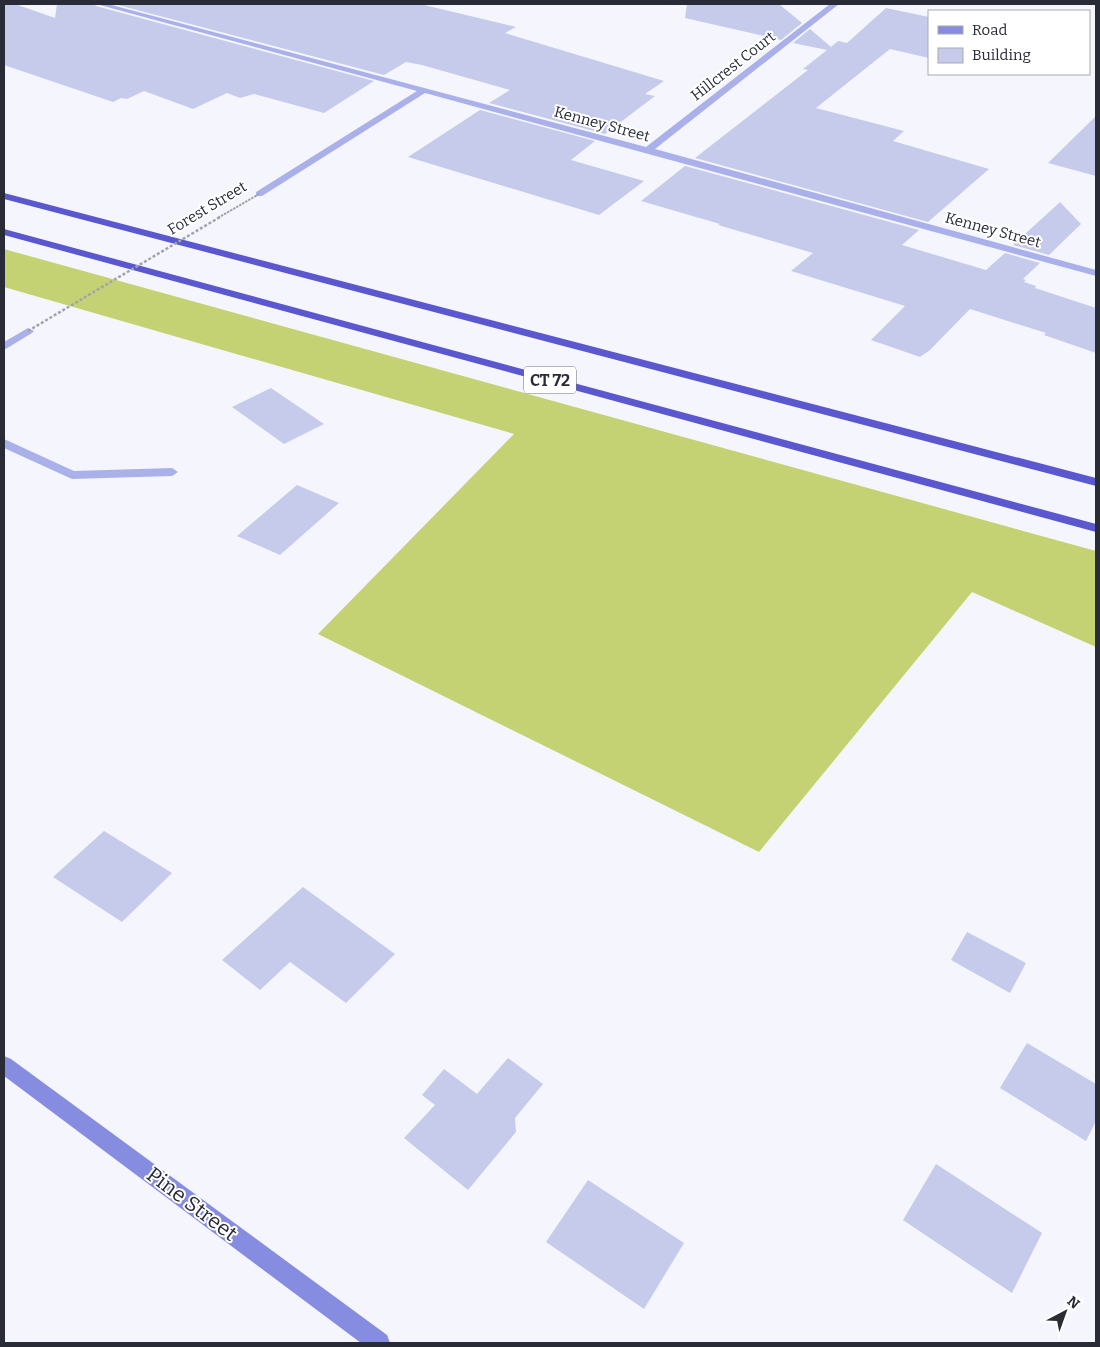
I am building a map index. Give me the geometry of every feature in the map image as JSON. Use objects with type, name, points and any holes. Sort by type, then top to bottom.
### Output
[{"type":"highway","name":"CT 72","points":[[4,196],[1096,482]]},
{"type":"highway","name":"CT 72","points":[[4,232],[1096,528]]},
{"type":"main road","name":"Pine Street","points":[[4,1065],[380,1343]]},
{"type":"street","name":"Kenney Street","points":[[100,4],[648,150],[1096,273]]},
{"type":"street","name":"Hillcrest Court","points":[[648,150],[835,4]]},
{"type":"street","name":"Forest Street","points":[[259,194],[423,91]]},
{"type":"street","points":[[4,347],[28,331]]},
{"type":"street","points":[[4,443],[72,475],[172,472]]},
{"type":"path","name":"Forest Street","points":[[28,331],[259,194]]},
{"type":"green space","points":[[4,249],[1096,551],[1096,647],[972,592],[759,852],[318,634],[514,434],[4,287]]},
{"type":"building","points":[[4,4],[15,4],[55,18],[57,4],[94,4],[374,81],[324,113],[254,94],[240,98],[227,93],[193,109],[144,91],[127,99],[121,98],[113,102],[4,65]]},
{"type":"building","points":[[114,4],[420,4],[516,27],[505,33],[664,81],[645,94],[655,96],[605,134],[489,103],[510,90],[422,65],[406,62],[384,75]]},
{"type":"building","points":[[687,4],[779,4],[802,23],[781,40],[685,18]]},
{"type":"building","points":[[886,8],[928,17],[928,58],[890,49],[816,108],[904,131],[893,141],[989,169],[928,222],[695,158],[808,70],[803,69],[827,50],[793,43],[810,29],[831,47],[838,41],[847,43]]},
{"type":"building","points":[[480,110],[595,141],[571,160],[644,181],[599,215],[408,157]]},
{"type":"building","points":[[1096,116],[1096,176],[1048,163]]},
{"type":"building","points":[[685,166],[919,230],[902,245],[986,270],[1005,253],[1040,263],[1023,279],[1026,280],[1024,282],[1036,286],[1035,288],[1096,308],[1096,353],[1044,335],[1046,333],[970,309],[930,350],[920,357],[871,340],[905,306],[791,271],[813,253],[641,201]]},
{"type":"building","points":[[1060,202],[1081,224],[1049,255],[1013,245]]},
{"type":"building","points":[[271,388],[324,424],[284,444],[232,407]]},
{"type":"building","points":[[297,485],[339,503],[280,555],[237,536]]},
{"type":"building","points":[[104,831],[172,873],[122,922],[53,877]]},
{"type":"building","points":[[303,887],[395,954],[346,1003],[290,962],[260,990],[222,960]]},
{"type":"building","points":[[967,932],[1026,963],[1010,993],[951,960]]},
{"type":"building","points":[[1027,1043],[1096,1084],[1096,1121],[1086,1141],[1000,1088]]},
{"type":"building","points":[[508,1058],[543,1084],[515,1118],[516,1132],[468,1190],[404,1138],[435,1105],[422,1095],[444,1069],[477,1094]]},
{"type":"building","points":[[936,1164],[1042,1233],[1012,1293],[903,1220]]},
{"type":"building","points":[[588,1180],[684,1243],[644,1309],[546,1242]]}]
